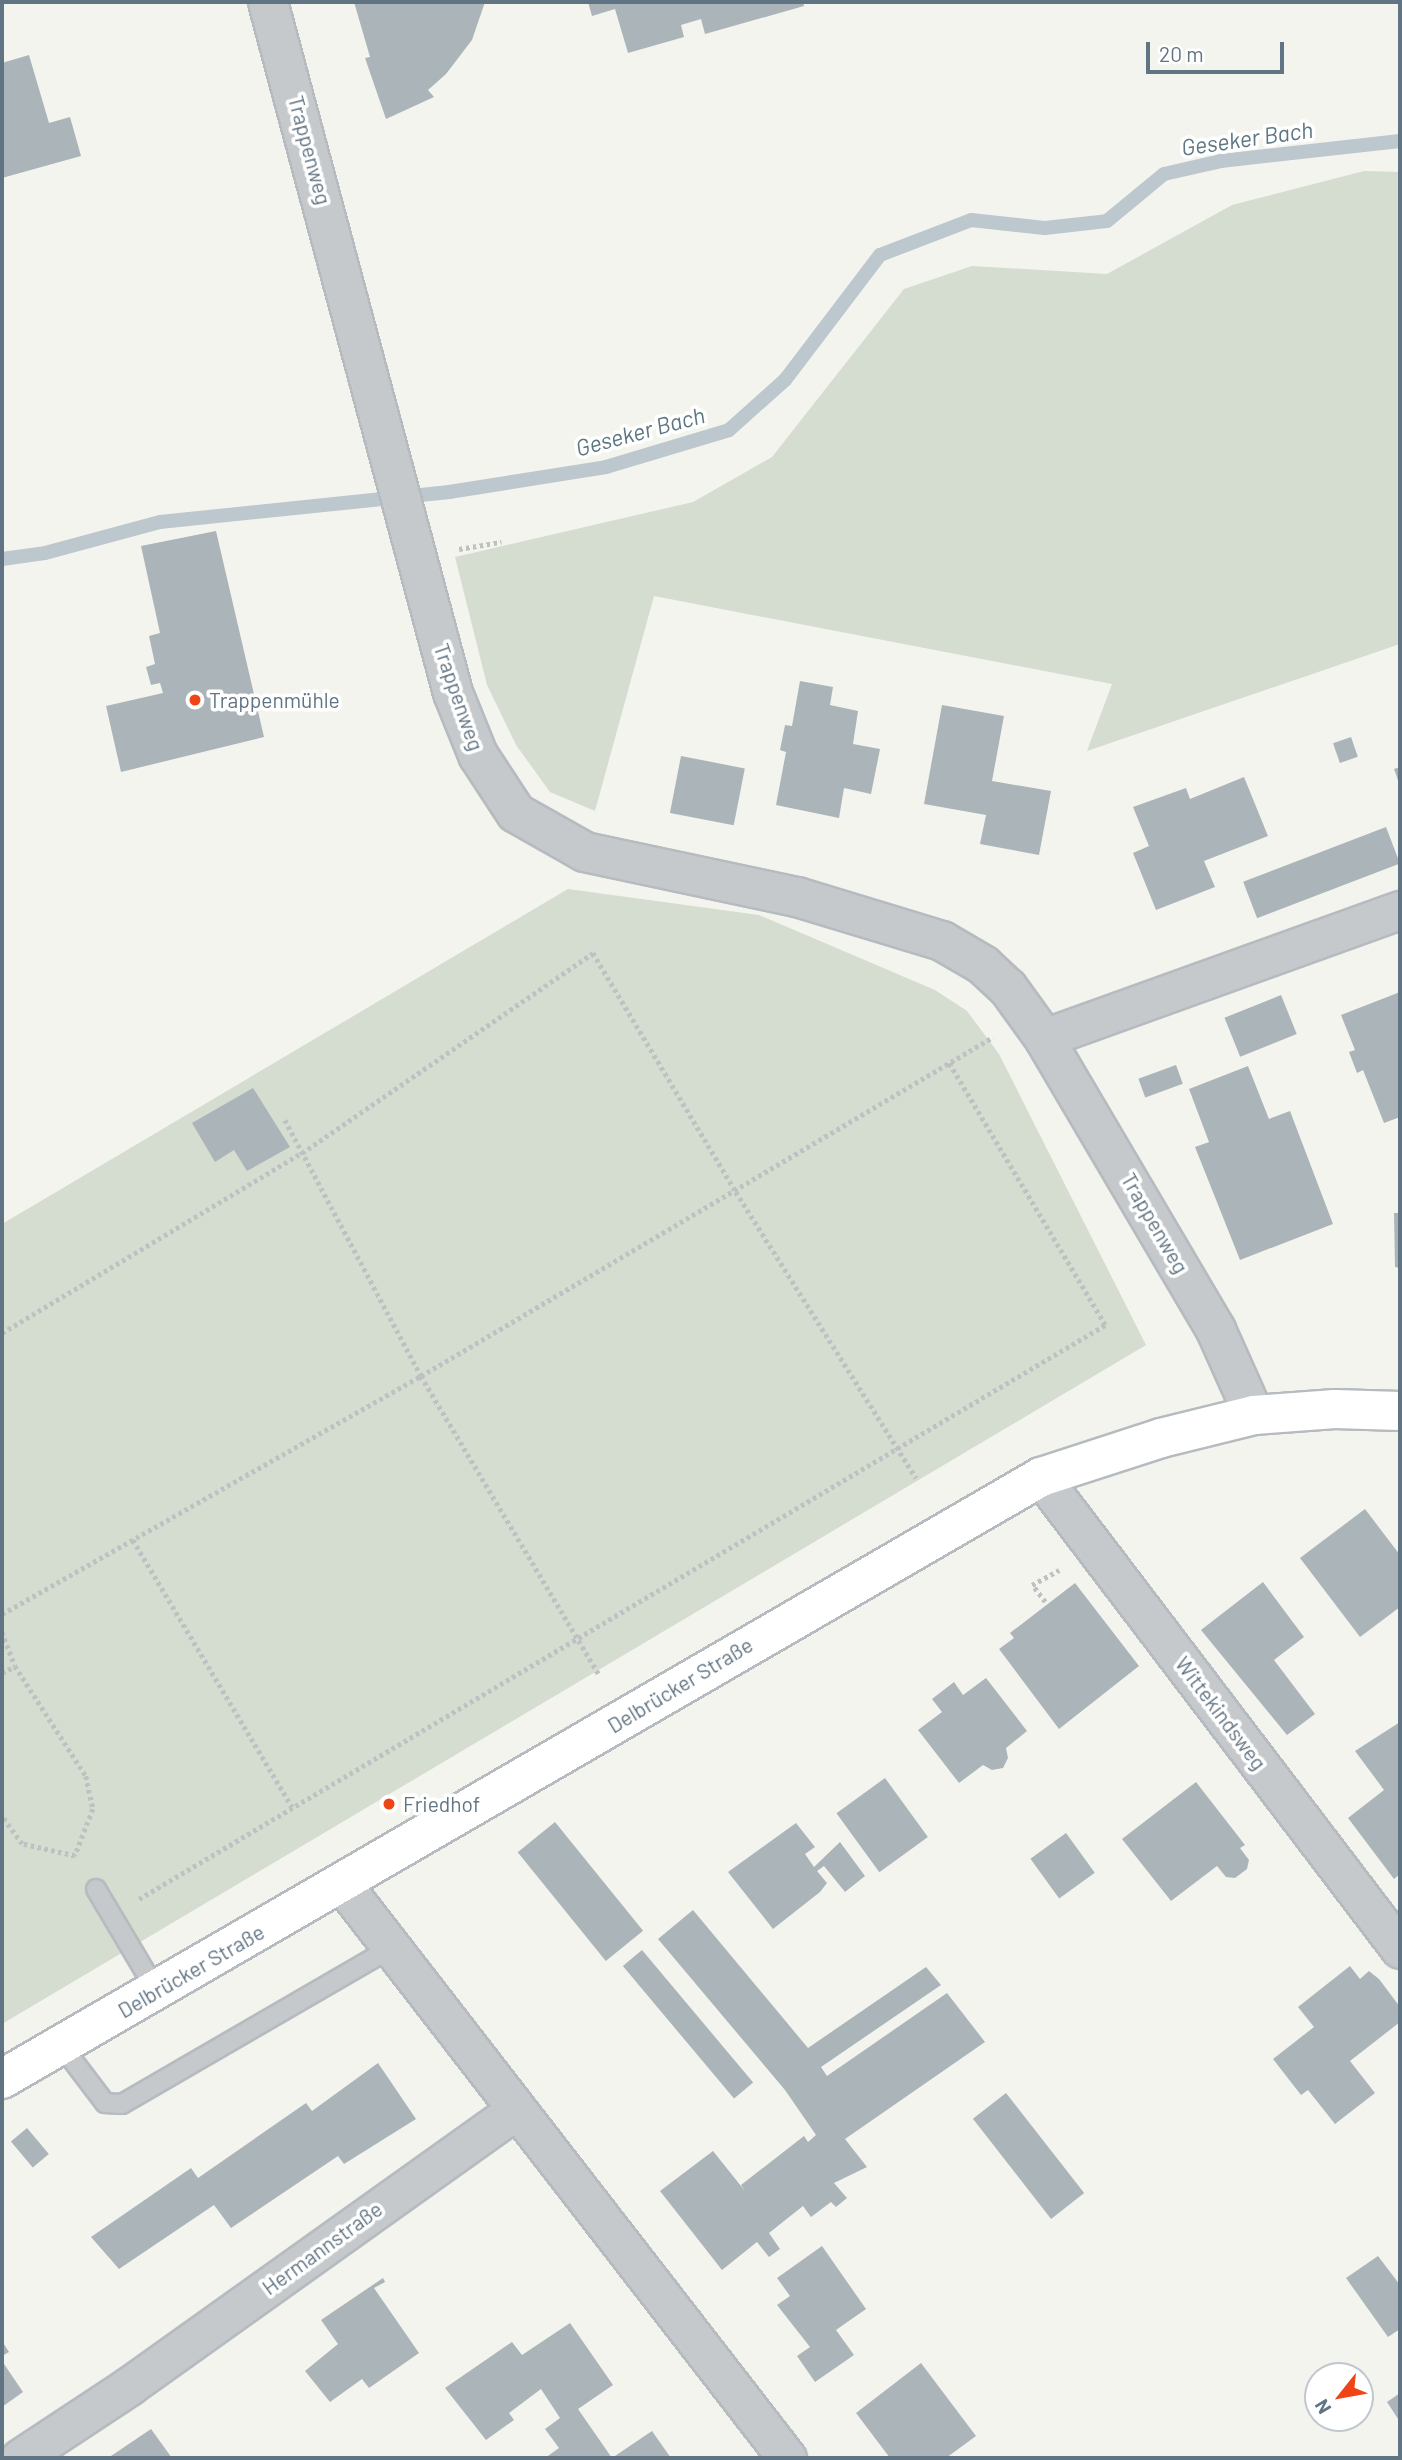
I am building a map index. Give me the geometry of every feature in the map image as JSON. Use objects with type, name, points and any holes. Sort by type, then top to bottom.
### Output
[{"type":"main road","name":"Delbrücker Straße","points":[[2,2079],[343,1885],[794,1617],[1041,1477],[1161,1438],[1254,1415],[1335,1409],[1400,1411]]},
{"type":"street","name":"Trappenweg","points":[[268,2],[453,693],[478,755],[516,813],[585,852],[797,897],[942,941],[983,965],[1009,988],[1044,1038],[1216,1329],[1254,1415]]},
{"type":"street","points":[[1044,1038],[1400,910]]},
{"type":"street","name":"Wittekindsweg","points":[[1041,1477],[1400,1949]]},
{"type":"street","points":[[343,1885],[514,2111],[787,2458]]},
{"type":"street","name":"Hermannstraße","points":[[20,2458],[129,2386],[514,2111]]},
{"type":"lane","points":[[96,1889],[156,1990]]},
{"type":"lane","points":[[61,2045],[105,2103],[122,2104],[389,1949]]},
{"type":"path","points":[[451,550],[501,542]]},
{"type":"path","points":[[2,1333],[302,1153],[593,953],[736,1192],[916,1478]]},
{"type":"path","points":[[2,1614],[421,1376],[736,1192],[990,1039]]},
{"type":"path","points":[[139,1899],[1105,1325],[949,1063]]},
{"type":"path","points":[[285,1121],[421,1376],[598,1675]]},
{"type":"path","points":[[133,1540],[292,1807]]},
{"type":"path","points":[[1036,1590],[1045,1602]]},
{"type":"path","points":[[2,1632],[16,1665],[86,1776],[93,1809],[75,1856],[22,1844],[2,1816]]},
{"type":"path","points":[[2,1673],[16,1665]]},
{"type":"shaded area","points":[[1364,171],[1400,172],[1400,644],[1087,751],[1112,684],[654,596],[595,811],[550,792],[516,745],[487,685],[455,557],[693,502],[772,457],[904,289],[972,266],[1107,274],[1232,205]]},
{"type":"shaded area","points":[[568,889],[759,915],[935,990],[967,1011],[999,1054],[1146,1345],[2,2024],[2,1224]]},
{"type":"building","points":[[354,2],[485,2],[472,40],[446,74],[428,90],[434,97],[386,119],[365,58],[370,57]]},
{"type":"building","points":[[588,2],[803,2],[804,6],[705,34],[701,19],[681,25],[684,37],[628,53],[615,9],[592,16]]},
{"type":"building","points":[[29,55],[49,123],[70,117],[81,156],[2,178],[2,63]]},
{"type":"building","name":"Trappenmühle","points":[[216,531],[264,737],[121,772],[106,706],[163,693],[160,683],[151,685],[146,667],[155,664],[149,636],[160,633],[141,546]]},
{"type":"building","points":[[800,681],[833,687],[830,705],[858,711],[853,744],[880,749],[871,794],[844,788],[839,818],[776,805],[786,752],[780,750],[785,725],[792,726]]},
{"type":"building","points":[[942,705],[1004,716],[992,781],[1051,791],[1039,855],[980,844],[986,815],[924,804]]},
{"type":"building","points":[[1351,737],[1358,757],[1340,763],[1333,743]]},
{"type":"building","points":[[681,756],[745,768],[734,825],[670,813]]},
{"type":"building","points":[[1400,767],[1400,786],[1394,769]]},
{"type":"building","points":[[1244,777],[1268,836],[1204,861],[1215,887],[1156,910],[1133,853],[1149,846],[1133,807],[1186,788],[1190,799]]},
{"type":"building","points":[[1386,827],[1400,863],[1257,918],[1243,882]]},
{"type":"building","points":[[1400,992],[1400,1117],[1384,1123],[1363,1070],[1357,1073],[1349,1052],[1355,1050],[1341,1015]]},
{"type":"building","points":[[1281,995],[1297,1034],[1240,1057],[1224,1018]]},
{"type":"building","points":[[1176,1065],[1183,1084],[1145,1097],[1138,1079]]},
{"type":"building","points":[[1248,1066],[1269,1119],[1290,1111],[1333,1224],[1240,1260],[1195,1147],[1209,1142],[1189,1089]]},
{"type":"building","points":[[253,1088],[290,1147],[247,1171],[234,1150],[215,1162],[192,1123]]},
{"type":"building","points":[[1394,1213],[1400,1213],[1400,1268],[1395,1267]]},
{"type":"building","points":[[1365,1509],[1400,1555],[1400,1607],[1360,1637],[1300,1558]]},
{"type":"building","points":[[1263,1582],[1304,1637],[1274,1660],[1315,1714],[1287,1735],[1201,1630]]},
{"type":"building","points":[[1075,1583],[1139,1666],[1059,1729],[999,1649],[1014,1638],[1010,1633]]},
{"type":"building","points":[[986,1678],[1027,1731],[1006,1748],[1008,1758],[1003,1768],[992,1770],[983,1765],[959,1783],[918,1730],[942,1712],[932,1699],[954,1682],[963,1695]]},
{"type":"building","points":[[1400,1722],[1400,1874],[1394,1879],[1348,1818],[1384,1790],[1355,1751]]},
{"type":"building","points":[[885,1778],[928,1837],[879,1872],[836,1813]]},
{"type":"building","points":[[1196,1782],[1245,1845],[1240,1848],[1249,1860],[1247,1869],[1235,1878],[1226,1877],[1217,1866],[1171,1901],[1122,1839]]},
{"type":"building","points":[[555,1822],[643,1931],[606,1961],[518,1852]]},
{"type":"building","points":[[796,1823],[815,1847],[805,1854],[814,1867],[840,1842],[865,1876],[845,1892],[824,1866],[817,1871],[827,1883],[820,1892],[773,1929],[728,1872]]},
{"type":"building","points":[[1066,1833],[1095,1873],[1059,1899],[1030,1859]]},
{"type":"building","points":[[693,1910],[808,2048],[926,1967],[941,1985],[821,2067],[827,2076],[947,1993],[985,2042],[845,2139],[867,2167],[834,2183],[847,2198],[836,2207],[831,2202],[811,2217],[803,2206],[769,2233],[780,2249],[769,2257],[757,2242],[722,2270],[660,2191],[713,2151],[745,2191],[741,2185],[804,2136],[808,2142],[816,2135],[785,2090],[658,1939]]},
{"type":"building","points":[[642,1950],[753,2083],[734,2099],[623,1966]]},
{"type":"building","points":[[1350,1966],[1360,1979],[1369,1971],[1379,1979],[1400,2007],[1400,2022],[1350,2061],[1375,2093],[1335,2124],[1308,2090],[1301,2095],[1273,2059],[1314,2027],[1298,2007]]},
{"type":"building","points":[[378,2063],[416,2119],[344,2164],[338,2156],[231,2228],[214,2205],[119,2269],[91,2237],[191,2168],[198,2178],[306,2103],[312,2111]]},
{"type":"building","points":[[1006,2093],[1084,2193],[1051,2219],[973,2119]]},
{"type":"building","points":[[27,2128],[49,2154],[33,2168],[11,2141]]},
{"type":"building","points":[[822,2246],[866,2309],[836,2330],[854,2355],[815,2382],[797,2356],[810,2347],[777,2305],[790,2296],[777,2278]]},
{"type":"building","points":[[1378,2256],[1400,2285],[1400,2329],[1388,2337],[1346,2278]]},
{"type":"building","points":[[383,2278],[385,2282],[374,2288],[419,2353],[369,2388],[362,2379],[330,2402],[305,2371],[338,2344],[321,2320]]},
{"type":"building","points":[[570,2323],[613,2385],[578,2409],[612,2458],[545,2458],[559,2448],[545,2429],[560,2418],[541,2389],[509,2413],[514,2420],[486,2440],[445,2388],[512,2342],[522,2355]]},
{"type":"building","points":[[2,2341],[9,2352],[2,2356]]},
{"type":"building","points":[[2,2361],[23,2392],[2,2407]]},
{"type":"building","points":[[921,2363],[976,2436],[946,2458],[890,2458],[856,2413]]},
{"type":"building","points":[[1400,2393],[1400,2422],[1387,2402]]},
{"type":"building","points":[[151,2429],[172,2458],[108,2458]]},
{"type":"building","points":[[652,2431],[671,2458],[612,2458]]},
{"type":"waterway","name":"Geseker Bach","points":[[2,559],[45,553],[160,522],[449,492],[606,467],[729,430],[785,380],[880,255],[971,220],[1045,228],[1107,221],[1164,174],[1221,161],[1400,141]]},
{"type":"place","name":"Trappenmühle","points":[[195,700]]},
{"type":"place","name":"Friedhof","points":[[389,1804]]}]
